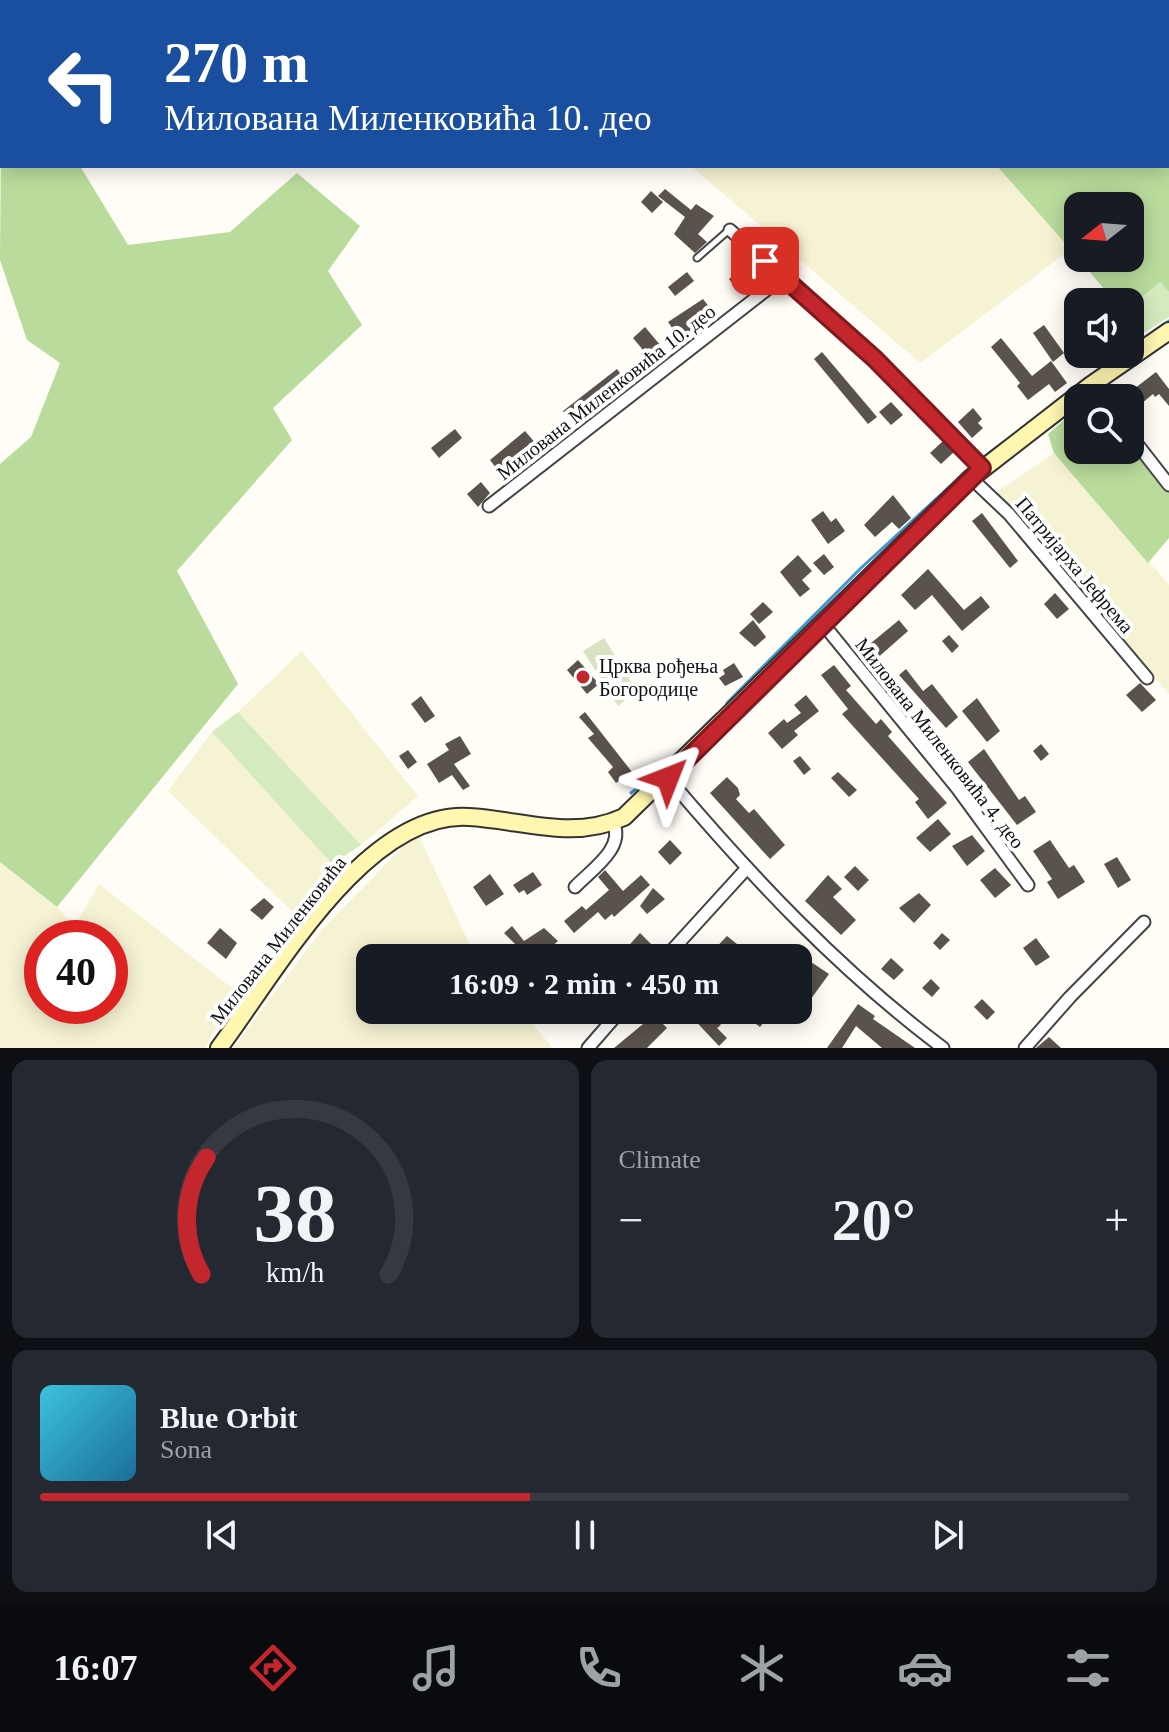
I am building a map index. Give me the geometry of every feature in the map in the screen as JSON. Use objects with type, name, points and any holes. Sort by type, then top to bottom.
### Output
[{"type":"street","points":[[730,230],[875,359],[977,473]]},
{"type":"street","name":"Милована Миленковића 10. део","points":[[489,506],[783,277]]},
{"type":"street","name":"Милована Миленковића","points":[[1106,384],[1169,331]]},
{"type":"street","name":"Милована Миленковића","points":[[221,1045],[343,885],[387,843],[412,828],[458,817],[559,830],[597,828],[624,817],[668,778],[977,473],[1064,414]]},
{"type":"street","points":[[1144,453],[1169,485]]},
{"type":"street","name":"Патријарха Јефрема","points":[[977,473],[1147,678]]},
{"type":"street","name":"Милована Миленковића 4. део","points":[[823,624],[957,788],[1028,885]]},
{"type":"street","points":[[668,778],[747,868],[857,981],[943,1048]]},
{"type":"street","points":[[575,887],[615,845],[617,835],[613,822]]},
{"type":"street","points":[[678,944],[747,868]]},
{"type":"street","points":[[1025,1048],[1144,922]]},
{"type":"street","points":[[588,1048],[609,1024]]},
{"type":"lane","points":[[697,258],[730,230]]},
{"type":"shaded area","points":[[693,168],[999,168],[1064,241],[1064,254],[920,363]]},
{"type":"shaded area","points":[[1054,453],[1169,585],[1169,694],[995,493]]},
{"type":"shaded area","points":[[302,651],[418,796],[361,845],[238,712]]},
{"type":"shaded area","points":[[212,732],[332,864],[336,879],[301,920],[168,791]]},
{"type":"shaded area","points":[[417,832],[469,944],[356,944],[356,1024],[532,1024],[553,1048],[233,1048],[322,930]]},
{"type":"shaded area","points":[[0,862],[57,907],[68,920],[24,920],[24,1024],[128,1024],[128,920],[78,920],[99,884],[237,992],[205,1048],[0,1048]]},
{"type":"green space","points":[[1,168],[81,168],[128,245],[230,232],[297,173],[360,226],[328,271],[362,325],[273,408],[292,440],[177,571],[238,684],[57,907],[0,862],[0,464],[31,437],[60,363],[27,340],[0,260]]},
{"type":"green space","points":[[999,168],[1169,168],[1169,292],[1160,282],[1144,295],[1144,288],[1103,288],[1090,272],[1144,272],[1144,192],[1064,192],[1064,242]]},
{"type":"green space","points":[[1160,282],[1169,292],[1169,317],[1144,333],[1144,295]]},
{"type":"green space","points":[[1064,420],[1064,464],[1144,464],[1144,459],[1169,493],[1169,538],[1148,563],[1054,453],[1048,434]]},
{"type":"green space","points":[[604,638],[637,691],[618,706],[583,651]]},
{"type":"green space","points":[[238,712],[361,845],[332,864],[212,732]]},
{"type":"building","points":[[665,189],[691,210],[696,204],[714,216],[698,234],[707,242],[695,253],[674,234],[685,217],[658,196]]},
{"type":"building","points":[[651,191],[663,202],[652,213],[641,202]]},
{"type":"building","points":[[741,270],[752,284],[740,293],[729,279]]},
{"type":"building","points":[[687,272],[694,281],[675,296],[668,287]]},
{"type":"building","points":[[703,299],[714,313],[680,339],[668,322]]},
{"type":"building","points":[[1044,325],[1064,353],[1053,362],[1033,333]]},
{"type":"building","points":[[645,327],[666,352],[653,362],[633,338]]},
{"type":"building","points":[[1001,338],[1032,376],[1051,361],[1067,383],[1055,392],[1049,384],[1028,400],[1017,386],[1020,383],[991,347]]},
{"type":"building","points":[[822,352],[877,417],[868,424],[814,359]]},
{"type":"building","points":[[617,369],[625,380],[572,423],[563,411]]},
{"type":"building","points":[[1156,372],[1169,389],[1169,406],[1159,394],[1155,397],[1153,394],[1144,401],[1144,384],[1140,384]]},
{"type":"building","points":[[891,402],[903,415],[891,425],[879,412]]},
{"type":"building","points":[[973,408],[982,419],[978,423],[983,428],[972,438],[958,422]]},
{"type":"building","points":[[455,429],[462,438],[439,458],[431,448]]},
{"type":"building","points":[[525,431],[537,445],[536,453],[502,476],[490,460]]},
{"type":"building","points":[[943,441],[954,452],[941,464],[930,453]]},
{"type":"building","points":[[481,482],[490,493],[478,507],[467,494]]},
{"type":"building","points":[[893,495],[911,518],[899,529],[892,522],[875,537],[864,525]]},
{"type":"building","points":[[823,511],[831,522],[836,518],[845,531],[828,544],[811,520]]},
{"type":"building","points":[[982,513],[1018,561],[1010,568],[972,521]]},
{"type":"building","points":[[824,554],[834,567],[824,575],[813,563]]},
{"type":"building","points":[[798,555],[812,571],[802,580],[810,589],[800,597],[780,572]]},
{"type":"building","points":[[928,569],[964,610],[981,596],[990,607],[962,631],[932,595],[915,610],[901,595]]},
{"type":"building","points":[[1055,593],[1069,609],[1057,619],[1044,604]]},
{"type":"building","points":[[763,602],[773,612],[759,624],[750,614]]},
{"type":"building","points":[[753,620],[766,637],[755,647],[739,633]]},
{"type":"building","points":[[899,620],[908,631],[874,661],[865,648]]},
{"type":"building","points":[[949,635],[959,646],[952,653],[942,641]]},
{"type":"building","name":"Црква рођења Богородице","points":[[578,660],[599,684],[587,694],[567,670]]},
{"type":"building","points":[[734,663],[743,677],[725,686],[719,678],[725,674],[723,670]]},
{"type":"building","points":[[834,665],[851,686],[846,690],[876,724],[881,719],[892,732],[888,736],[947,803],[928,819],[915,802],[919,799],[842,714],[848,709],[821,675]]},
{"type":"building","points":[[906,669],[923,691],[932,684],[958,717],[946,728],[899,675]]},
{"type":"building","points":[[1140,683],[1156,700],[1142,712],[1126,695]]},
{"type":"building","points":[[806,695],[819,711],[794,731],[798,735],[782,749],[768,733],[784,719],[787,723],[801,713],[794,705]]},
{"type":"building","points":[[421,696],[435,716],[425,723],[411,704]]},
{"type":"building","points":[[977,698],[1000,731],[987,742],[962,711]]},
{"type":"building","points":[[585,712],[632,772],[616,783],[608,772],[613,767],[588,738],[594,734],[579,717]]},
{"type":"building","points":[[460,736],[471,754],[454,764],[470,786],[463,790],[452,775],[439,783],[427,764],[449,750],[445,744]]},
{"type":"building","points":[[1041,744],[1049,754],[1041,761],[1033,751]]},
{"type":"building","points":[[984,749],[1019,800],[1025,796],[1036,812],[1017,825],[968,762]]},
{"type":"building","points":[[408,750],[417,762],[408,769],[399,756]]},
{"type":"building","points":[[800,756],[811,769],[804,775],[793,761]]},
{"type":"building","points":[[838,772],[857,790],[849,797],[831,778]]},
{"type":"building","points":[[727,777],[738,788],[740,795],[736,799],[749,813],[754,809],[785,845],[770,859],[710,793]]},
{"type":"building","points":[[938,819],[951,834],[930,852],[916,838]]},
{"type":"building","points":[[972,835],[985,851],[967,866],[952,846]]},
{"type":"building","points":[[670,840],[682,853],[670,865],[658,852]]},
{"type":"building","points":[[1050,840],[1069,868],[1074,865],[1085,882],[1058,899],[1047,882],[1052,879],[1033,851]]},
{"type":"building","points":[[1117,857],[1131,880],[1118,888],[1104,864]]},
{"type":"building","points":[[855,866],[869,880],[858,891],[844,877]]},
{"type":"building","points":[[995,868],[1011,885],[995,898],[980,880]]},
{"type":"building","points":[[605,870],[623,891],[641,875],[650,885],[614,917],[612,914],[605,920],[598,912],[574,933],[564,921],[582,906],[586,910],[609,890],[598,877]]},
{"type":"building","points":[[533,872],[542,885],[527,895],[524,890],[519,893],[513,885]]},
{"type":"building","points":[[490,874],[504,894],[486,906],[473,887]]},
{"type":"building","points":[[828,875],[842,889],[833,897],[856,920],[841,935],[805,901]]},
{"type":"building","points":[[653,888],[665,899],[647,914],[640,906]]},
{"type":"building","points":[[919,893],[931,905],[914,923],[899,908]]},
{"type":"building","points":[[264,898],[274,907],[262,920],[250,910]]},
{"type":"building","points":[[512,926],[524,941],[544,928],[558,941],[554,944],[515,944],[504,933]]},
{"type":"building","points":[[220,928],[237,943],[226,959],[207,943]]},
{"type":"building","points":[[640,933],[651,944],[630,944]]},
{"type":"building","points":[[942,933],[950,940],[940,950],[933,943]]},
{"type":"building","points":[[727,936],[737,944],[719,944]]},
{"type":"building","points":[[1036,938],[1050,957],[1036,966],[1023,948]]},
{"type":"building","points":[[891,958],[904,970],[894,980],[881,969]]},
{"type":"building","points":[[812,963],[829,974],[812,998]]},
{"type":"building","points":[[931,979],[940,988],[932,997],[922,988]]},
{"type":"building","points":[[982,999],[995,1012],[987,1020],[974,1007]]},
{"type":"building","points":[[858,1004],[875,1016],[873,1019],[915,1048],[882,1048],[856,1026],[842,1048],[827,1048]]},
{"type":"building","points":[[643,1024],[663,1024],[667,1028],[647,1048],[614,1048]]},
{"type":"building","points":[[698,1024],[721,1025],[717,1028],[727,1038],[719,1046]]},
{"type":"building","points":[[1049,1037],[1061,1048],[1036,1048]]},
{"type":"waterway","points":[[1144,338],[1169,321]]},
{"type":"waterway","points":[[984,457],[1004,442]]},
{"type":"waterway","points":[[727,703],[861,568],[972,466]]},
{"type":"waterway","points":[[659,771],[717,714]]},
{"type":"waterway","points":[[631,793],[651,777]]},
{"type":"place","name":"Црква рођења Богородице","points":[[583,677]]},
{"type":"route","points":[[668,778],[982,468],[875,359],[765,261]]}]
